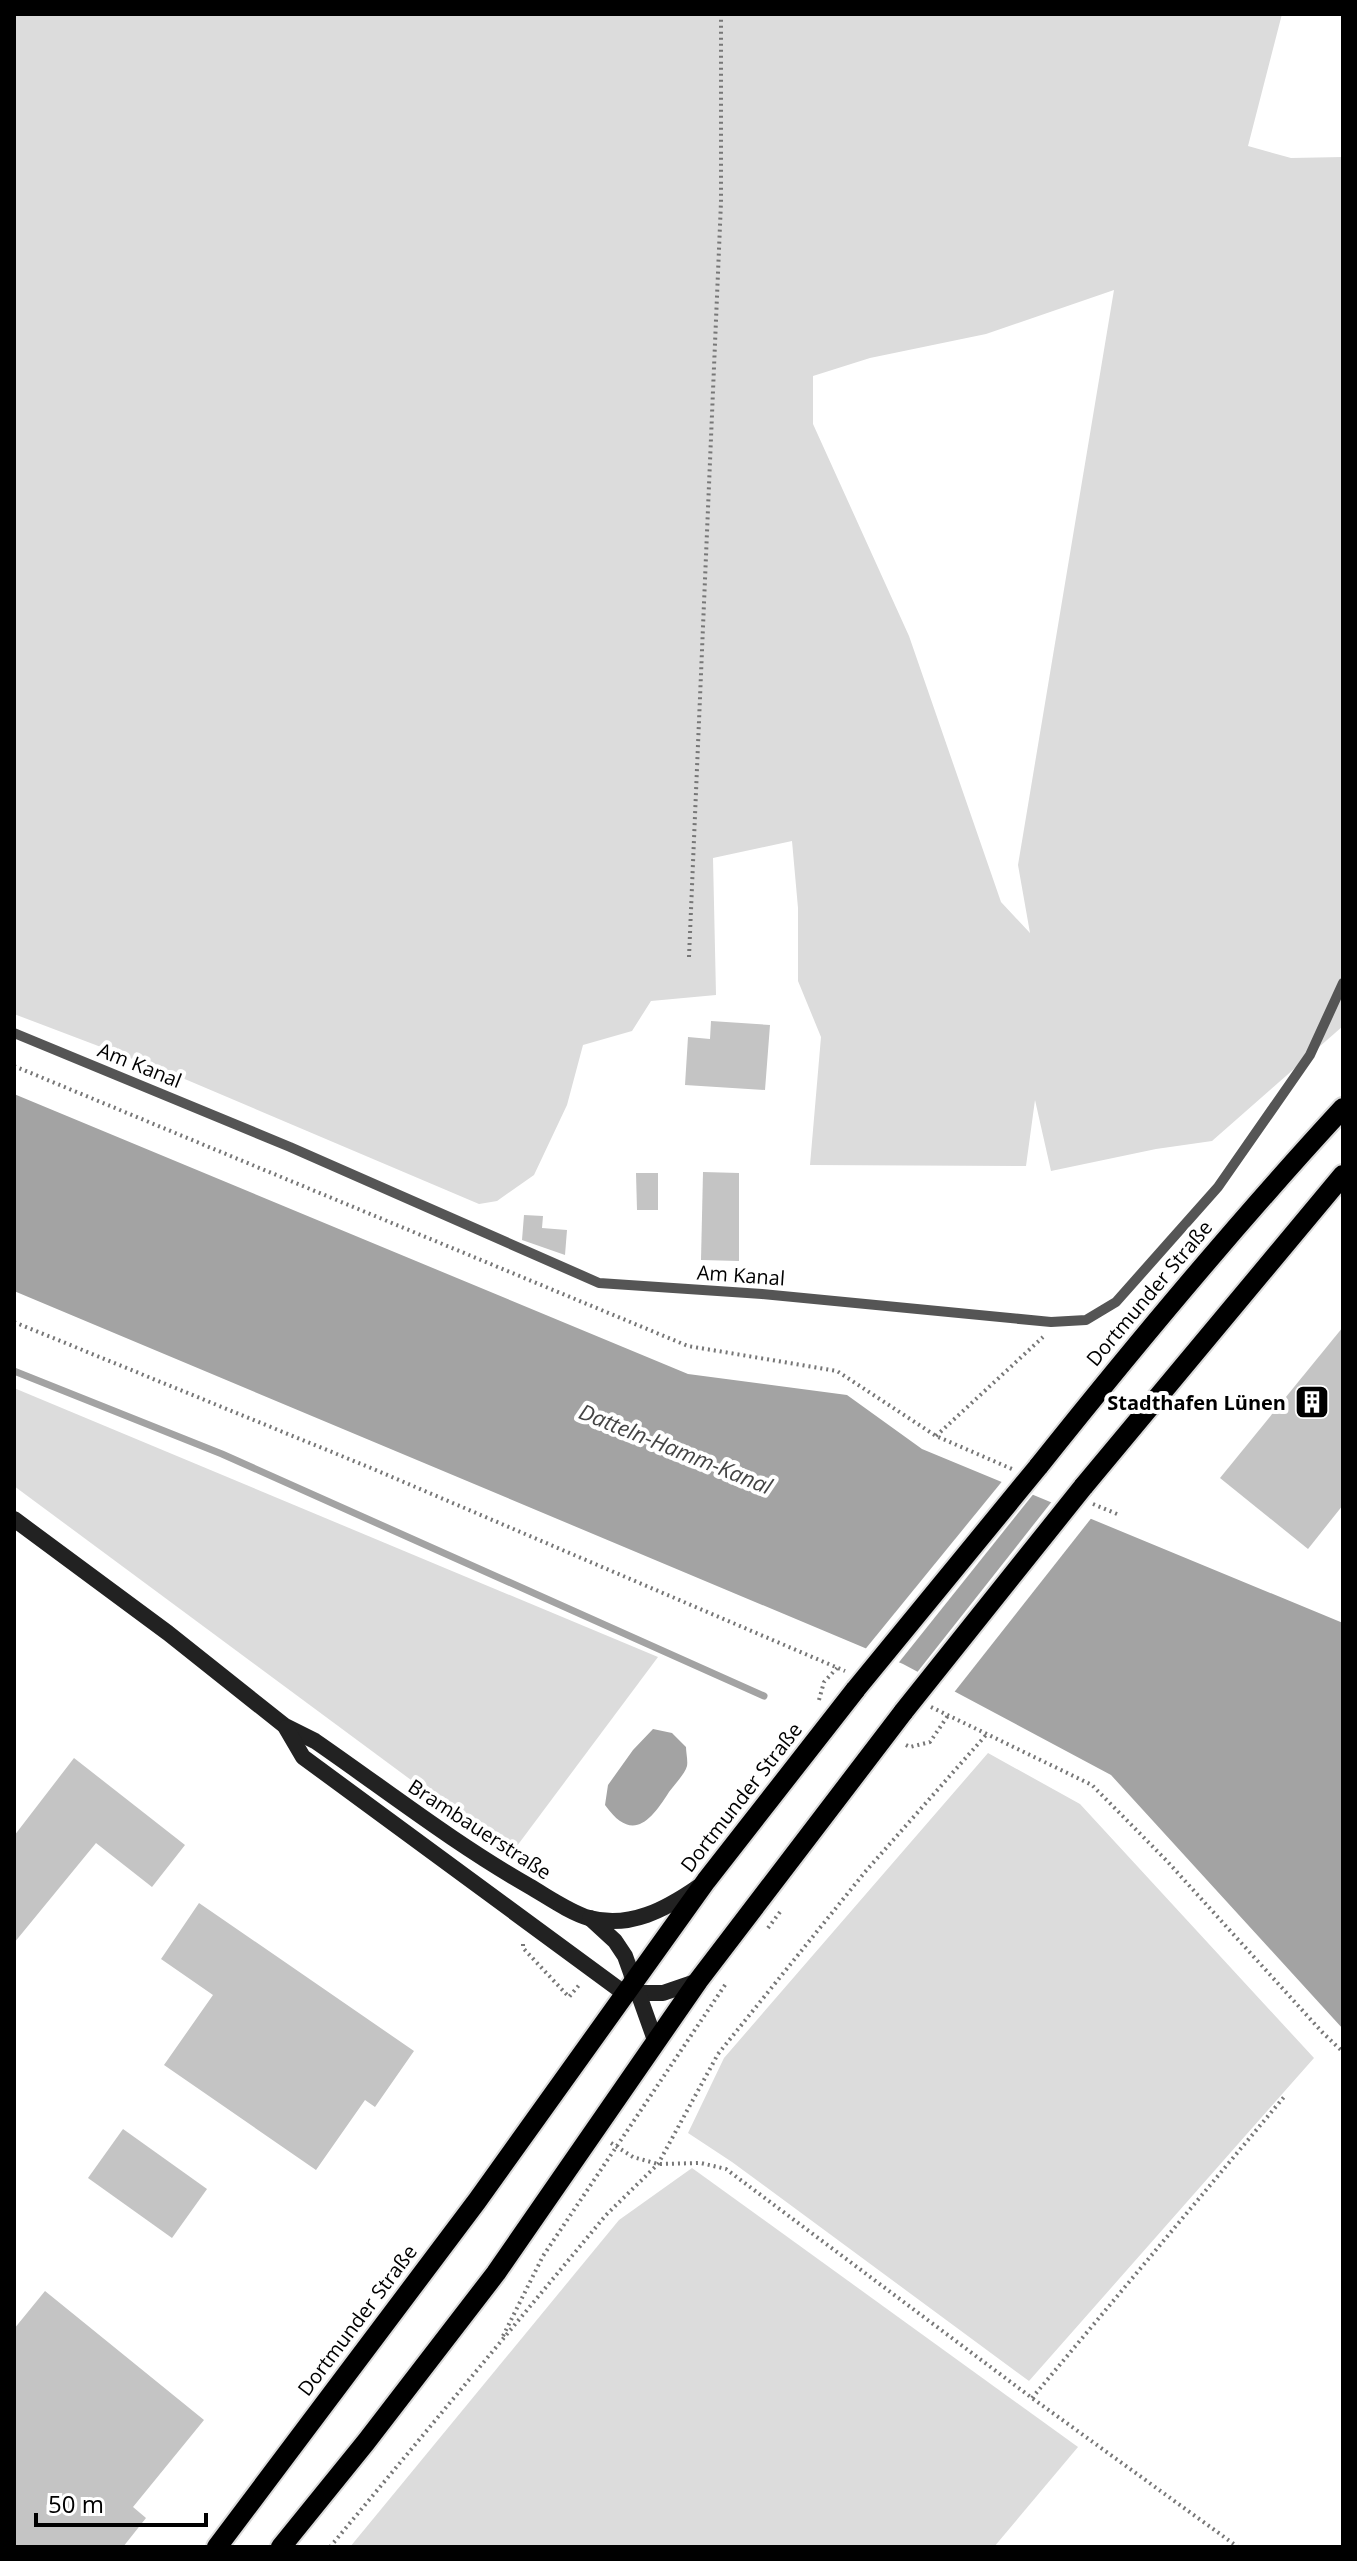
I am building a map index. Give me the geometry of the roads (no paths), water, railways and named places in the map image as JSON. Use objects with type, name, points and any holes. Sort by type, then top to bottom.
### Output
[{"type":"main road","name":"Dortmunder Straße","points":[[217,2547],[477,2201],[706,1881],[856,1689],[1029,1470],[1135,1344],[1343,1108]]},
{"type":"main road","points":[[281,2547],[496,2273],[655,2040],[904,1711],[1086,1494],[1343,1175]]},
{"type":"main road","name":"Brambauerstraße","points":[[14,1519],[168,1633],[285,1726],[315,1741],[501,1870],[590,1918],[622,1920],[644,1917],[664,1910],[706,1881]]},
{"type":"main road","name":"Brambauerstraße","points":[[285,1726],[303,1757],[632,1988]]},
{"type":"main road","points":[[590,1918],[615,1941],[655,2040]]},
{"type":"main road","points":[[632,1988],[663,1993],[698,1981]]},
{"type":"lane","name":"Am Kanal","points":[[14,1033],[304,1152],[599,1283],[762,1294],[1051,1322],[1086,1320],[1116,1302],[1218,1187],[1310,1055],[1343,983]]},
{"type":"water","name":"Datteln-Hamm-Kanal","points":[[14,1094],[688,1374],[847,1395],[922,1449],[1343,1623],[1343,2029],[1111,1775],[903,1664],[14,1291]]},
{"type":"water","points":[[653,1729],[672,1733],[686,1747],[687,1766],[648,1819],[640,1824],[624,1823],[605,1805],[608,1785],[633,1750]]},
{"type":"waterway","points":[[14,1371],[222,1454],[764,1696]]},
{"type":"place","name":"Stadthafen Lünen","points":[[1312,1402]]}]
